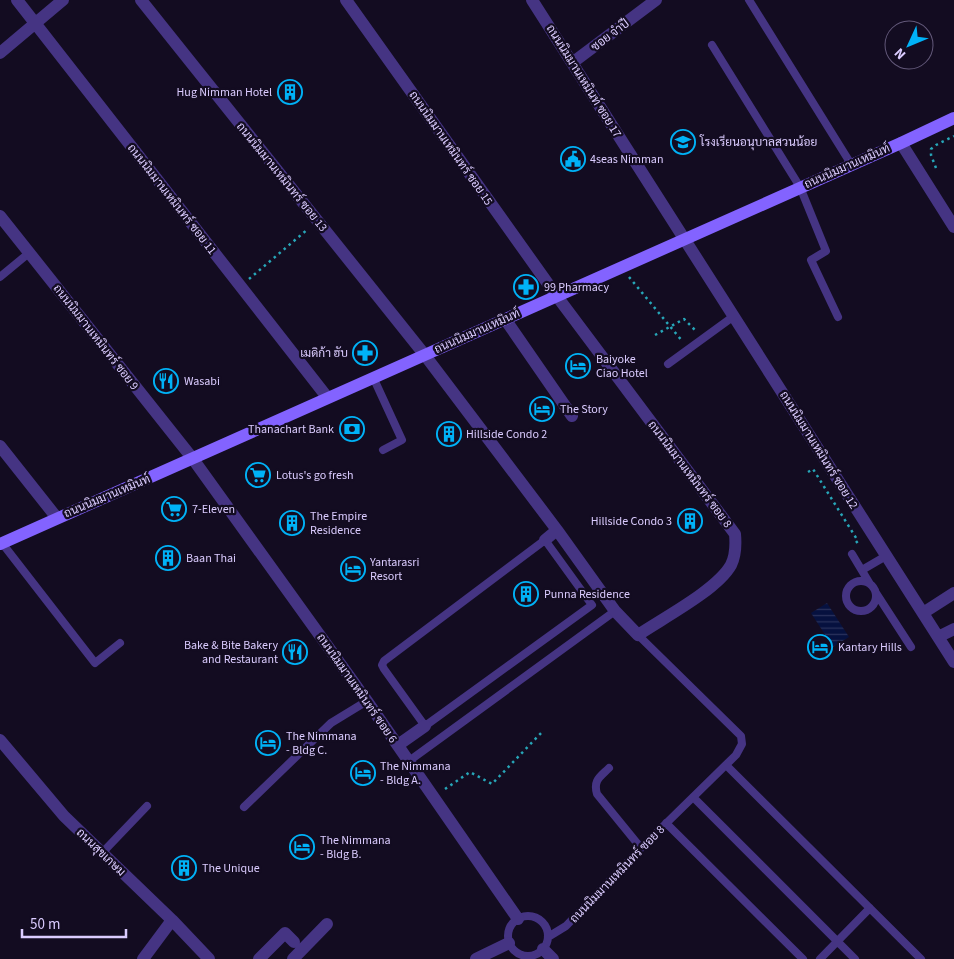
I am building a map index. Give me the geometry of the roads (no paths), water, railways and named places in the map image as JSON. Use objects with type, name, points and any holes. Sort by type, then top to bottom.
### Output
[{"type":"main road","name":"ถนนนิมมานเหมินท์","points":[[1,544],[954,118]]},
{"type":"street","name":"ถนนนิมมานเหมินทร์ ซอย 11","points":[[16,0],[327,397]]},
{"type":"street","points":[[0,53],[63,0]]},
{"type":"street","name":"ถนนนิมมานเหมินทร์ ซอย 13","points":[[141,0],[424,354],[615,610],[638,635]]},
{"type":"street","name":"ถนนนิมมานเหมินทร์ ซอย 15","points":[[346,0],[556,295]]},
{"type":"street","name":"ถนนนิมมานเหมินท์ ซอย 17","points":[[532,0],[684,238]]},
{"type":"street","name":"ซอย จำปี","points":[[572,64],[649,2]]},
{"type":"street","points":[[901,143],[954,227]]},
{"type":"street","name":"ถนนนิมมานเหมินทร์ ซอย 9","points":[[0,216],[193,459]]},
{"type":"street","name":"ถนนนิมมานเหมินทร์ ซอย 12","points":[[684,238],[954,662]]},
{"type":"street","name":"ถนนนิมมานเหมินทร์ ซอย 8","points":[[556,295],[735,534],[736,546],[731,564],[715,584],[638,635]]},
{"type":"street","points":[[505,319],[572,416]]},
{"type":"street","points":[[0,446],[57,518]]},
{"type":"street","name":"ถนนนิมมานเหมินทร์ ซอย 6","points":[[193,459],[367,701],[518,919]]},
{"type":"street","points":[[545,540],[557,530]]},
{"type":"street","points":[[923,613],[954,593]]},
{"type":"street","points":[[938,637],[954,629]]},
{"type":"street","points":[[398,745],[425,726]]},
{"type":"street","name":"ถนนสุขเกษม","points":[[0,740],[64,816],[172,920],[209,959]]},
{"type":"street","points":[[143,959],[172,920]]},
{"type":"street","points":[[292,959],[327,924]]},
{"type":"street","points":[[259,959],[285,933],[294,942]]},
{"type":"street","points":[[476,959],[509,942]]},
{"type":"street","points":[[545,943],[553,959]]},
{"type":"lane","points":[[749,0],[851,164]]},
{"type":"lane","points":[[712,45],[800,187],[826,251],[811,260],[838,317]]},
{"type":"lane","points":[[0,277],[29,252]]},
{"type":"lane","points":[[668,364],[734,316]]},
{"type":"lane","points":[[373,377],[402,440],[383,450]]},
{"type":"lane","points":[[545,540],[592,605],[425,726],[384,669],[382,665],[384,661],[545,540]]},
{"type":"lane","points":[[1,544],[95,663],[120,643]]},
{"type":"lane","points":[[851,550],[871,585],[911,646]]},
{"type":"lane","points":[[862,570],[886,556]]},
{"type":"lane","points":[[871,585],[862,581],[850,585],[845,594],[846,603],[858,612],[868,610],[875,603],[876,593]]},
{"type":"lane","points":[[409,761],[615,610]]},
{"type":"lane","name":"ถนนนิมมานเหมินทร์ ซอย 8","points":[[545,943],[566,926],[641,848],[726,765],[742,744],[741,736],[638,635]]},
{"type":"lane","points":[[244,807],[331,723],[367,701]]},
{"type":"lane","points":[[726,765],[921,959]]},
{"type":"lane","points":[[609,768],[596,782],[597,794],[641,848]]},
{"type":"lane","points":[[693,797],[855,959]]},
{"type":"lane","points":[[102,853],[147,806]]},
{"type":"lane","points":[[666,823],[802,959]]},
{"type":"lane","points":[[820,959],[870,908]]},
{"type":"lane","points":[[530,916],[541,921],[545,926],[545,943],[533,956],[521,955],[512,948],[509,942],[508,932],[510,926],[518,919],[530,916]]},
{"type":"place","name":"Hug Nimman Hotel","points":[[290,92]]},
{"type":"place","name":"โรงเรียนอนุบาลสวนน้อย","points":[[683,142]]},
{"type":"place","name":"4seas Nimman","points":[[573,159]]},
{"type":"place","name":"99 Pharmacy","points":[[526,287]]},
{"type":"place","name":"เมดิก้า ฮับ","points":[[365,353]]},
{"type":"place","name":"Baiyoke Ciao Hotel","points":[[578,366]]},
{"type":"place","name":"Wasabi","points":[[166,381]]},
{"type":"place","name":"The Story","points":[[542,409]]},
{"type":"place","name":"Thanachart Bank","points":[[352,429]]},
{"type":"place","name":"Hillside Condo 2","points":[[449,434]]},
{"type":"place","name":"Lotus's go fresh","points":[[258,475]]},
{"type":"place","name":"7-Eleven","points":[[174,509]]},
{"type":"place","name":"Hillside Condo 3","points":[[690,521]]},
{"type":"place","name":"The Empire Residence","points":[[292,523]]},
{"type":"place","name":"Baan Thai","points":[[168,558]]},
{"type":"place","name":"Yantarasri Resort","points":[[353,569]]},
{"type":"place","name":"Punna Residence","points":[[526,594]]},
{"type":"place","name":"Kantary Hills","points":[[820,647]]},
{"type":"place","name":"Bake & Bite Bakery and Restaurant","points":[[295,652]]},
{"type":"place","name":"The Nimmana - Bldg C.","points":[[268,743]]},
{"type":"place","name":"The Nimmana - Bldg A.","points":[[363,773]]},
{"type":"place","name":"The Nimmana - Bldg B.","points":[[302,847]]},
{"type":"place","name":"The Unique","points":[[184,868]]}]
